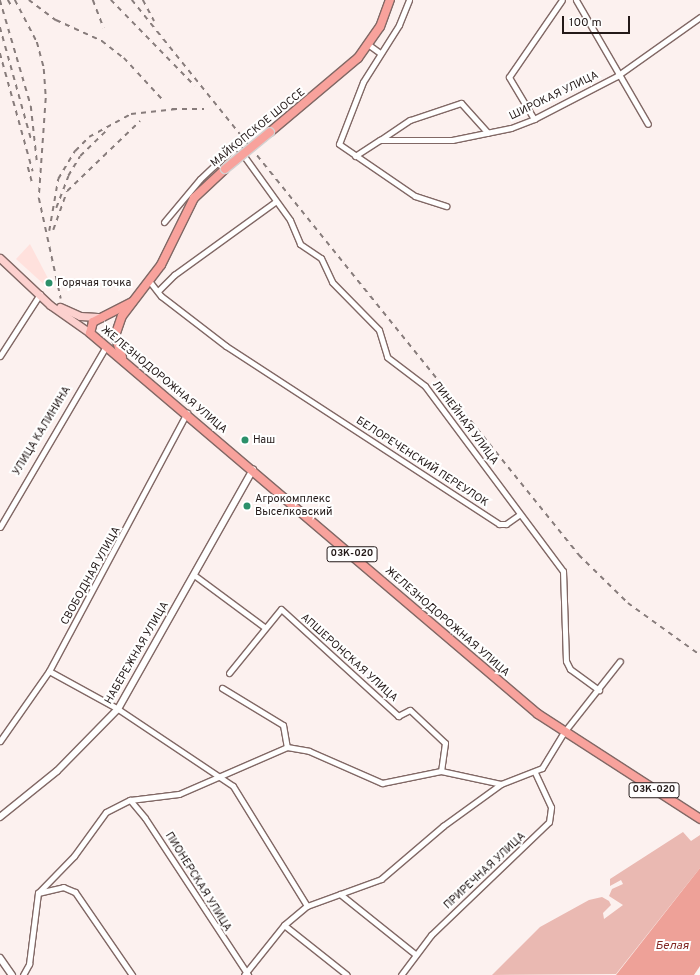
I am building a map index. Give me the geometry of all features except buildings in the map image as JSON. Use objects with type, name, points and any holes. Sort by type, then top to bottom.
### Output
[{"type":"main road","name":"МАЙКОПСКОЕ ШОССЕ","points":[[150,282],[161,265],[187,208],[225,169],[335,81],[369,45],[390,0]]},
{"type":"main road","name":"ЖЕЛЕЗНОДОРОЖНАЯ УЛИЦА","points":[[0,258],[41,295],[128,363],[253,469],[511,692],[564,732],[696,817]]},
{"type":"main road","points":[[132,302],[108,316],[92,323],[92,335],[108,339],[132,302],[150,282]]},
{"type":"main road","points":[[41,295],[80,316],[108,316]]},
{"type":"main road","points":[[122,316],[116,340],[128,363]]},
{"type":"street","points":[[409,0],[363,82],[339,144],[415,196],[446,206]]},
{"type":"street","points":[[534,119],[510,77],[562,0]]},
{"type":"street","points":[[576,0],[618,76],[648,124]]},
{"type":"street","name":"ШИРОКАЯ УЛИЦА","points":[[380,140],[428,142],[488,133],[534,119],[618,76],[700,17]]},
{"type":"street","points":[[369,45],[380,53]]},
{"type":"street","points":[[355,156],[410,120],[461,103],[488,133]]},
{"type":"street","name":"ЛИНЕЙНАЯ УЛИЦА","points":[[164,222],[200,179],[236,145],[275,202],[290,220],[300,244],[320,258],[332,282],[379,330],[387,357],[425,386],[503,488],[519,515]]},
{"type":"street","points":[[158,291],[174,275],[275,202]]},
{"type":"street","name":"БЕЛОРЕЧЕНСКИЙ ПЕРЕУЛОК","points":[[150,282],[158,291],[226,346],[291,390],[499,524],[506,524],[519,515]]},
{"type":"street","points":[[0,356],[41,295]]},
{"type":"street","name":"УЛИЦА КАЛИНИНА","points":[[0,527],[106,346]]},
{"type":"street","name":"СВОБОДНАЯ УЛИЦА","points":[[0,741],[49,671],[130,525],[187,413]]},
{"type":"street","name":"НАБЕРЕЖНАЯ УЛИЦА","points":[[0,817],[57,771],[118,709],[253,469]]},
{"type":"street","points":[[519,515],[563,571],[565,589],[562,613],[568,665],[599,690]]},
{"type":"street","points":[[194,575],[264,627]]},
{"type":"street","name":"АПШЕРОНСКАЯ УЛИЦА","points":[[230,673],[264,627],[280,609],[398,716],[410,710],[445,743],[441,771]]},
{"type":"street","points":[[246,974],[284,925],[307,906],[340,894],[395,870],[443,826],[501,784],[535,772],[554,753],[564,732],[599,690],[620,661]]},
{"type":"street","points":[[49,671],[118,709],[233,786],[307,906]]},
{"type":"street","points":[[222,688],[283,725],[287,747]]},
{"type":"street","points":[[25,974],[38,893],[74,856],[106,812],[130,800],[179,794],[219,776],[231,774],[287,747],[309,751],[382,783],[441,771],[501,784]]},
{"type":"street","name":"ПРИРЕЧНАЯ УЛИЦА","points":[[401,975],[415,954],[549,822],[551,807],[535,772]]},
{"type":"street","name":"ПИОНЕРСКАЯ УЛИЦА","points":[[130,800],[145,818],[246,974]]},
{"type":"street","points":[[38,893],[63,887],[75,892],[132,975]]},
{"type":"street","points":[[340,894],[415,954]]},
{"type":"street","points":[[284,925],[347,975]]},
{"type":"street","points":[[0,958],[12,975]]},
{"type":"shaded area","points":[[30,244],[52,286],[49,289],[16,259]]},
{"type":"shaded area","points":[[683,832],[691,841],[700,835],[700,868],[616,974],[492,975],[540,927],[589,900],[602,897],[609,901],[611,905],[603,913],[604,919],[623,905],[609,896],[612,889],[623,884],[621,880],[610,886],[610,879]]},
{"type":"water","name":"Белая","points":[[700,868],[700,966],[694,975],[616,975]]},
{"type":"railway","points":[[0,0],[31,106],[37,161]]},
{"type":"railway","points":[[8,0],[11,5]]},
{"type":"railway","points":[[15,0],[37,42],[44,69],[46,98],[39,198],[61,299]]},
{"type":"railway","points":[[29,0],[56,20],[102,41],[124,58],[162,99]]},
{"type":"railway","points":[[93,0],[104,28]]},
{"type":"railway","points":[[111,0],[195,86]]},
{"type":"railway","points":[[132,0],[579,555],[628,603],[700,655]]},
{"type":"railway","points":[[143,0],[154,21]]},
{"type":"railway","points":[[0,27],[31,139]]},
{"type":"railway","points":[[0,53],[33,172]]},
{"type":"railway","points":[[172,109],[204,109]]},
{"type":"railway","points":[[49,231],[58,179],[75,151],[89,137],[131,114],[177,109]]},
{"type":"railway","points":[[53,230],[67,191],[140,121]]},
{"type":"railway","points":[[56,208],[68,176],[80,156],[105,132]]},
{"type":"railway","points":[[28,167],[32,182]]},
{"type":"place","name":"Горячая точка","points":[[49,283]]},
{"type":"place","name":"Наш","points":[[245,440]]},
{"type":"place","name":"Агрокомплекс Выселковский","points":[[247,506]]}]
